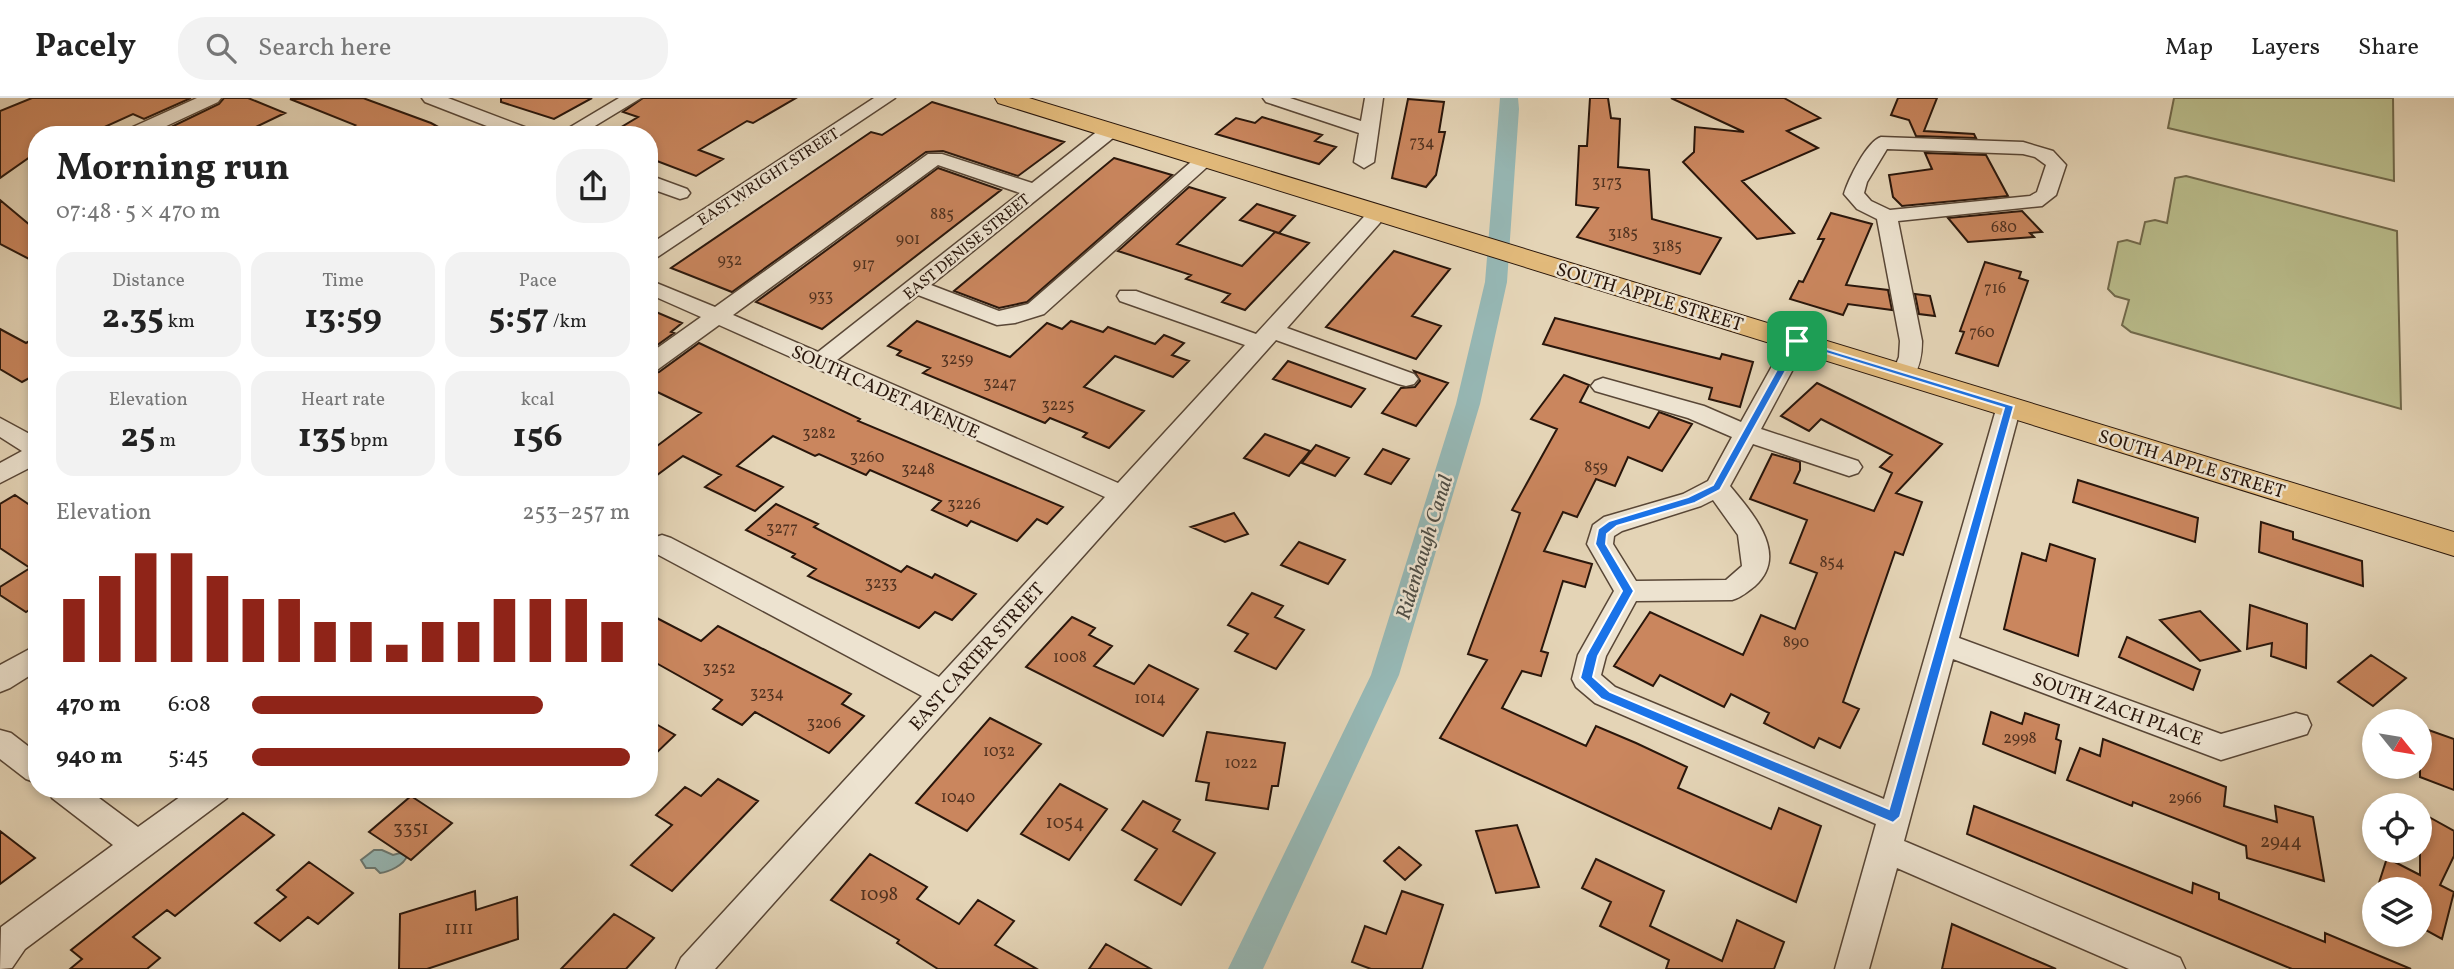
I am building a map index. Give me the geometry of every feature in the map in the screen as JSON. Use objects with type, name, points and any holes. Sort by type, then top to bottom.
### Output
[{"type":"main road","name":"SOUTH APPLE STREET","points":[[1006,98],[2454,544]]},
{"type":"street","points":[[151,126],[212,98]]},
{"type":"street","points":[[430,98],[504,126]]},
{"type":"street","points":[[582,126],[632,98]]},
{"type":"street","name":"EAST WRIGHT STREET","points":[[658,248],[886,98]]},
{"type":"street","points":[[1272,98],[1369,130]]},
{"type":"street","points":[[1364,162],[1374,98]]},
{"type":"street","name":"EAST DENISE STREET","points":[[820,362],[1111,130]]},
{"type":"street","points":[[1881,144],[2023,148],[2042,152],[2052,158],[2056,165],[2046,195],[2035,202],[1887,216],[1864,205],[1854,194],[1857,182],[1881,144]]},
{"type":"street","points":[[658,359],[935,158],[1035,191]]},
{"type":"street","points":[[915,286],[998,318],[1036,309],[1206,159]]},
{"type":"street","points":[[658,184],[680,193]]},
{"type":"street","name":"EAST CARTER STREET","points":[[693,969],[1379,212]]},
{"type":"street","points":[[1887,216],[1911,341],[1910,358],[1904,374]]},
{"type":"street","name":"SOUTH CADET AVENUE","points":[[658,290],[1122,495]]},
{"type":"street","points":[[1128,296],[1406,379]]},
{"type":"street","points":[[1628,591],[1600,544],[1602,532],[1613,524],[1692,500],[1717,488],[1797,341]]},
{"type":"street","points":[[1603,386],[1696,412],[1746,433],[1849,467]]},
{"type":"street","points":[[1853,969],[2009,406]]},
{"type":"street","points":[[0,426],[28,445]]},
{"type":"street","points":[[0,474],[28,457]]},
{"type":"street","points":[[1628,591],[1732,590],[1755,570],[1757,550],[1752,531],[1717,488]]},
{"type":"street","points":[[662,545],[943,693]]},
{"type":"street","points":[[1628,591],[1592,655],[1586,678],[1605,695],[2168,969]]},
{"type":"street","name":"SOUTH ZACH PLACE","points":[[1942,643],[2221,747],[2296,724]]},
{"type":"street","points":[[0,680],[28,662]]},
{"type":"street","points":[[0,742],[28,763]]},
{"type":"street","points":[[75,798],[138,845]]},
{"type":"street","points":[[0,957],[13,938],[203,798]]},
{"type":"green space","points":[[2174,98],[2393,98],[2394,181],[2168,128]]},
{"type":"green space","points":[[2186,176],[2397,231],[2401,409],[2131,332],[2122,325],[2129,300],[2115,296],[2108,289],[2118,242],[2127,240],[2140,244],[2145,222],[2155,220],[2167,223],[2175,178]]},
{"type":"water","points":[[374,850],[407,856],[396,868],[380,873],[375,868],[366,868],[361,860]]},
{"type":"building","points":[[32,98],[191,98],[144,119],[133,114],[107,126],[28,126],[28,158],[0,178],[0,111]]},
{"type":"building","points":[[224,98],[248,98],[285,113],[258,126],[173,126],[219,104]]},
{"type":"building","points":[[363,98],[436,126],[353,126],[355,125],[290,99]]},
{"type":"building","points":[[501,98],[592,98],[554,119],[501,102]]},
{"type":"building","points":[[643,98],[796,98],[753,123],[747,121],[699,150],[723,159],[696,176],[658,161],[658,126],[623,126],[638,117],[623,112]]},
{"type":"building","points":[[1590,98],[1608,98],[1611,118],[1620,119],[1618,167],[1649,170],[1652,219],[1721,238],[1700,274],[1577,237],[1598,208],[1576,205],[1579,146],[1587,146]]},
{"type":"building","points":[[1671,98],[1784,98],[1820,118],[1787,131],[1818,148],[1742,181],[1794,233],[1757,239],[1683,162],[1694,152],[1695,127],[1744,132]]},
{"type":"building","points":[[1898,98],[1937,98],[1924,131],[1974,134],[1976,138],[1916,136],[1909,120],[1891,115]]},
{"type":"building","points":[[1408,99],[1444,102],[1439,132],[1445,132],[1436,175],[1426,187],[1392,178]]},
{"type":"building","points":[[932,102],[1064,142],[1018,176],[943,151],[926,152],[732,292],[671,268],[871,132],[882,135]]},
{"type":"building","points":[[1262,117],[1322,135],[1315,141],[1336,147],[1319,164],[1216,134],[1236,118],[1255,123]]},
{"type":"building","points":[[1925,153],[1986,155],[2008,196],[1902,206],[1893,197],[1889,175],[1932,169]]},
{"type":"building","points":[[1114,158],[1172,175],[1027,302],[999,308],[954,291]]},
{"type":"building","points":[[938,168],[1001,190],[822,329],[756,302]]},
{"type":"building","points":[[1189,187],[1225,198],[1177,244],[1242,266],[1275,232],[1309,243],[1245,310],[1222,302],[1230,294],[1186,279],[1191,275],[1118,251]]},
{"type":"building","points":[[0,200],[28,223],[28,258],[0,244]]},
{"type":"building","points":[[1257,204],[1295,216],[1279,233],[1240,220]]},
{"type":"building","points":[[2022,211],[2042,232],[2030,233],[2034,237],[1968,242],[1948,218]]},
{"type":"building","points":[[1831,213],[1872,224],[1846,285],[1888,290],[1892,310],[1848,304],[1843,315],[1790,299],[1799,281],[1803,282],[1824,239],[1818,239]]},
{"type":"building","points":[[1394,251],[1450,269],[1412,316],[1441,326],[1416,359],[1326,327]]},
{"type":"building","points":[[1985,262],[2021,272],[2019,278],[2028,281],[1998,366],[1956,353],[1964,332],[1960,331]]},
{"type":"building","points":[[1915,294],[1930,296],[1935,316],[1919,314]]},
{"type":"building","points":[[658,313],[682,323],[671,332],[674,333],[658,345]]},
{"type":"building","points":[[1555,318],[1720,359],[1722,354],[1753,362],[1740,407],[1709,399],[1712,388],[1543,344]]},
{"type":"building","points":[[917,321],[1010,357],[1047,323],[1062,329],[1071,321],[1103,332],[1108,327],[1155,344],[1164,335],[1184,343],[1172,355],[1189,361],[1173,377],[1115,356],[1084,387],[1144,411],[1109,448],[1083,437],[1087,433],[1050,418],[1045,423],[923,373],[930,368],[897,355],[901,351],[888,346]]},
{"type":"building","points":[[0,329],[28,342],[28,379],[22,382],[0,369]]},
{"type":"building","points":[[699,343],[860,419],[858,421],[1063,507],[1047,524],[1037,519],[1017,541],[971,521],[967,526],[932,510],[941,501],[870,470],[866,475],[819,454],[815,456],[773,436],[737,466],[783,487],[755,511],[705,487],[721,475],[683,456],[658,474],[658,445],[701,413],[658,392],[659,372]]},
{"type":"building","points":[[1288,361],[1365,389],[1351,407],[1273,379]]},
{"type":"building","points":[[1414,371],[1448,383],[1416,426],[1382,413],[1401,388],[1415,387],[1420,381]]},
{"type":"building","points":[[1564,375],[1589,385],[1580,402],[1649,428],[1659,412],[1692,424],[1662,471],[1628,457],[1615,486],[1596,479],[1577,517],[1563,512],[1544,551],[1592,564],[1585,587],[1563,581],[1541,651],[1548,653],[1541,676],[1522,671],[1502,708],[1586,746],[1596,726],[1636,743],[1687,767],[1678,788],[1771,829],[1779,808],[1821,826],[1796,902],[1440,738],[1487,660],[1468,654],[1520,513],[1512,510],[1557,429],[1531,419]]},
{"type":"building","points":[[1817,383],[1942,444],[1896,493],[1922,502],[1903,555],[1895,552],[1843,702],[1859,709],[1840,748],[1819,738],[1814,748],[1764,723],[1769,713],[1731,694],[1724,707],[1660,675],[1653,686],[1614,666],[1650,612],[1743,655],[1761,615],[1795,629],[1817,573],[1790,563],[1807,520],[1750,499],[1772,454],[1800,462],[1800,470],[1794,483],[1874,511],[1892,473],[1880,467],[1892,455],[1821,419],[1809,431],[1781,416]]},
{"type":"building","points":[[1265,434],[1310,451],[1289,476],[1244,458]]},
{"type":"building","points":[[1316,445],[1349,458],[1335,476],[1302,463]]},
{"type":"building","points":[[1383,449],[1409,459],[1391,484],[1365,474]]},
{"type":"building","points":[[2078,480],[2198,518],[2195,542],[2073,502]]},
{"type":"building","points":[[15,495],[28,504],[28,567],[0,548],[0,504]]},
{"type":"building","points":[[776,504],[818,524],[814,527],[901,572],[907,566],[932,578],[935,574],[976,594],[952,620],[935,612],[919,628],[808,576],[816,569],[792,557],[795,554],[746,530]]},
{"type":"building","points":[[1234,513],[1248,534],[1225,542],[1191,527]]},
{"type":"building","points":[[2261,522],[2293,532],[2293,539],[2362,561],[2363,586],[2259,552]]},
{"type":"building","points":[[1299,542],[1345,560],[1328,584],[1281,565]]},
{"type":"building","points":[[2050,544],[2095,559],[2078,656],[2004,629],[2022,553],[2046,561]]},
{"type":"building","points":[[28,569],[28,611],[0,595],[0,587]]},
{"type":"building","points":[[1252,593],[1283,606],[1275,617],[1304,630],[1276,669],[1235,651],[1248,634],[1228,625]]},
{"type":"building","points":[[2250,605],[2307,624],[2306,668],[2271,656],[2272,643],[2247,649]]},
{"type":"building","points":[[2200,611],[2240,651],[2200,661],[2160,620]]},
{"type":"building","points":[[1072,617],[1095,628],[1089,635],[1112,646],[1094,666],[1134,684],[1149,665],[1198,689],[1163,736],[1026,667]]},
{"type":"building","points":[[658,619],[701,641],[718,626],[851,694],[842,704],[864,716],[829,753],[755,712],[742,725],[713,709],[722,700],[658,664]]},
{"type":"building","points":[[2127,637],[2200,670],[2193,690],[2119,657]]},
{"type":"building","points":[[2371,655],[2406,678],[2373,706],[2338,682]]},
{"type":"building","points":[[1991,712],[2022,724],[2025,713],[2059,725],[2056,739],[2061,741],[2055,773],[1983,744]]},
{"type":"building","points":[[990,718],[1041,744],[967,831],[916,803]]},
{"type":"building","points":[[658,725],[675,735],[658,751]]},
{"type":"building","points":[[2432,731],[2454,739],[2454,790],[2425,779],[2432,779]]},
{"type":"building","points":[[1207,732],[1285,743],[1278,786],[1272,786],[1268,809],[1206,800],[1209,783],[1196,781]]},
{"type":"building","points":[[2103,739],[2226,787],[2224,806],[2277,822],[2275,806],[2313,817],[2324,881],[2247,858],[2246,846],[2133,802],[2132,806],[2067,780],[2080,748],[2100,756]]},
{"type":"building","points":[[718,779],[758,801],[672,891],[631,865],[672,825],[656,815],[685,787],[701,796]]},
{"type":"building","points":[[1060,784],[1107,809],[1069,860],[1021,834]]},
{"type":"building","points":[[409,798],[414,798],[452,823],[411,860],[369,832]]},
{"type":"building","points":[[1143,801],[1180,820],[1173,831],[1215,853],[1181,905],[1135,880],[1157,849],[1122,830]]},
{"type":"building","points":[[1974,806],[2192,893],[2193,883],[2219,893],[2219,899],[2325,942],[2325,933],[2411,969],[2292,969],[1967,834]]},
{"type":"building","points":[[243,813],[274,835],[175,916],[167,910],[133,937],[160,958],[147,969],[70,969],[82,959],[71,950]]},
{"type":"building","points":[[2432,819],[2454,831],[2454,856],[2440,885],[2454,892],[2442,939],[2432,934],[2432,877],[2381,877],[2385,863],[2397,863],[2420,875],[2420,863],[2432,863]]},
{"type":"building","points":[[1517,825],[1539,887],[1496,893],[1476,831]]},
{"type":"building","points":[[0,831],[35,858],[0,884]]},
{"type":"building","points":[[1399,847],[1421,865],[1405,880],[1384,861]]},
{"type":"building","points":[[870,854],[927,887],[917,899],[959,924],[978,900],[1014,921],[995,945],[1037,969],[938,969],[897,943],[899,940],[831,900]]},
{"type":"building","points":[[1596,859],[1664,891],[1650,926],[1722,961],[1737,920],[1784,942],[1774,969],[1666,969],[1669,960],[1600,926],[1611,902],[1582,888]]},
{"type":"building","points":[[309,862],[353,893],[318,924],[308,917],[280,941],[255,923],[286,897],[277,890]]},
{"type":"building","points":[[475,891],[476,910],[517,897],[518,939],[427,969],[399,969],[400,914]]},
{"type":"building","points":[[1402,891],[1443,905],[1422,969],[1371,969],[1352,962],[1365,926],[1386,934]]},
{"type":"building","points":[[614,914],[654,938],[626,969],[561,969]]},
{"type":"building","points":[[1952,924],[2056,969],[1942,969]]},
{"type":"building","points":[[1106,944],[1151,969],[1089,969]]},
{"type":"waterway","name":"Ridenbaugh Canal","points":[[1245,969],[1385,675],[1468,404],[1496,282],[1509,98]]},
{"type":"route","points":[[1797,341],[2009,406],[1893,817],[1605,695],[1586,678],[1592,655],[1628,591],[1600,544],[1602,532],[1613,524],[1692,500],[1717,488],[1797,341]]}]
